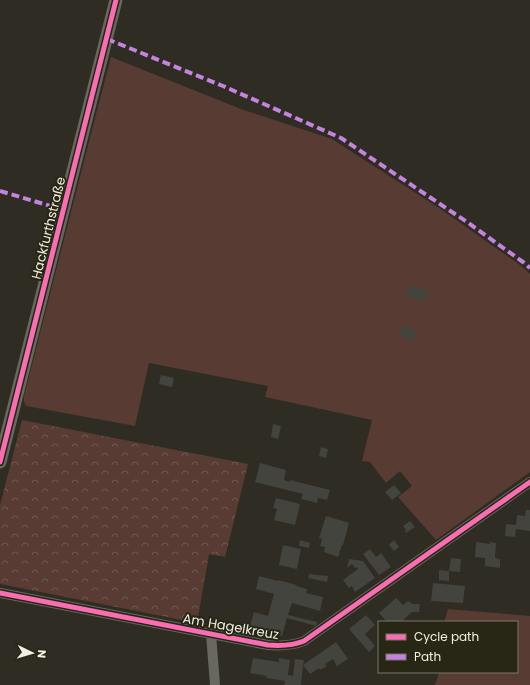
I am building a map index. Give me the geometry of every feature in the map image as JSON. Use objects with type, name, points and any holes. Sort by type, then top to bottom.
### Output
[{"type":"street","name":"Hackfurthstraße","points":[[0,462],[116,0]]},
{"type":"street","name":"Am Hagelkreuz","points":[[0,593],[268,645],[294,645],[304,642],[530,482]]},
{"type":"street","points":[[211,634],[215,685]]},
{"type":"green space","points":[[111,57],[241,109],[332,139],[442,210],[520,265],[530,274],[530,472],[436,540],[398,497],[412,486],[400,471],[386,483],[370,462],[362,461],[372,420],[265,397],[268,386],[149,363],[135,426],[26,406],[24,396]]},
{"type":"green space","points":[[22,420],[248,464],[225,557],[209,554],[197,623],[0,584],[0,505]]},
{"type":"green space","points":[[448,609],[530,616],[530,685],[435,685],[439,673],[518,673],[518,621],[444,621]]},
{"type":"building","points":[[409,285],[428,291],[424,301],[406,296]]},
{"type":"building","points":[[403,325],[417,333],[412,341],[398,334]]},
{"type":"building","points":[[161,375],[174,378],[172,387],[159,384]]},
{"type":"building","points":[[273,424],[281,426],[278,439],[271,437]]},
{"type":"building","points":[[321,447],[328,449],[326,458],[319,456]]},
{"type":"building","points":[[260,463],[286,470],[284,480],[290,482],[290,480],[330,490],[327,500],[318,498],[317,503],[301,499],[303,494],[255,482]]},
{"type":"building","points":[[394,485],[401,493],[392,500],[385,492]]},
{"type":"building","points":[[276,498],[300,504],[295,525],[274,520],[277,509],[273,508]]},
{"type":"building","points":[[526,510],[530,510],[530,531],[516,529],[515,537],[505,536],[506,524],[516,525],[517,515],[525,516]]},
{"type":"building","points":[[326,516],[349,523],[338,557],[324,552],[325,547],[320,546],[322,539],[319,538]]},
{"type":"building","points":[[410,521],[415,527],[406,533],[403,526]]},
{"type":"building","points":[[300,540],[310,543],[309,548],[299,546]]},
{"type":"building","points":[[394,540],[399,547],[394,551],[389,545]]},
{"type":"building","points":[[476,542],[490,544],[490,542],[496,543],[495,558],[500,559],[500,568],[485,566],[485,558],[475,557]]},
{"type":"building","points":[[283,545],[301,549],[297,569],[279,565]]},
{"type":"building","points":[[370,549],[376,557],[381,553],[391,567],[379,575],[363,554]]},
{"type":"building","points":[[451,558],[461,559],[460,572],[449,571]]},
{"type":"building","points":[[349,559],[363,561],[375,578],[355,592],[352,586],[349,588],[343,580],[358,569],[352,564],[347,568]]},
{"type":"building","points":[[439,570],[449,571],[449,581],[439,580]]},
{"type":"building","points":[[309,574],[328,576],[327,582],[308,578]]},
{"type":"building","points":[[259,576],[297,585],[296,586],[307,589],[306,593],[323,597],[320,611],[292,603],[288,615],[317,622],[316,626],[287,618],[282,636],[250,626],[254,612],[268,616],[274,594],[256,589]]},
{"type":"building","points":[[433,583],[465,586],[463,603],[431,601]]},
{"type":"building","points":[[396,598],[403,605],[408,601],[413,604],[420,604],[419,612],[412,612],[402,621],[386,621],[379,613]]},
{"type":"building","points":[[366,615],[375,625],[365,634],[375,646],[369,652],[349,629]]},
{"type":"building","points":[[336,642],[348,659],[337,666],[333,659],[325,664],[327,666],[320,670],[319,668],[310,674],[303,665]]},
{"type":"building","points":[[253,658],[279,662],[279,658],[290,660],[288,675],[293,676],[295,659],[304,660],[301,685],[284,685],[285,681],[266,678],[267,676],[250,673]]},
{"type":"marked path","points":[[107,39],[223,86],[341,138],[467,222],[530,268]]},
{"type":"marked path","points":[[0,191],[64,210]]},
{"type":"cycle path","points":[[0,462],[116,0]]},
{"type":"cycle path","points":[[0,593],[268,645],[291,645],[304,641],[530,482]]}]
